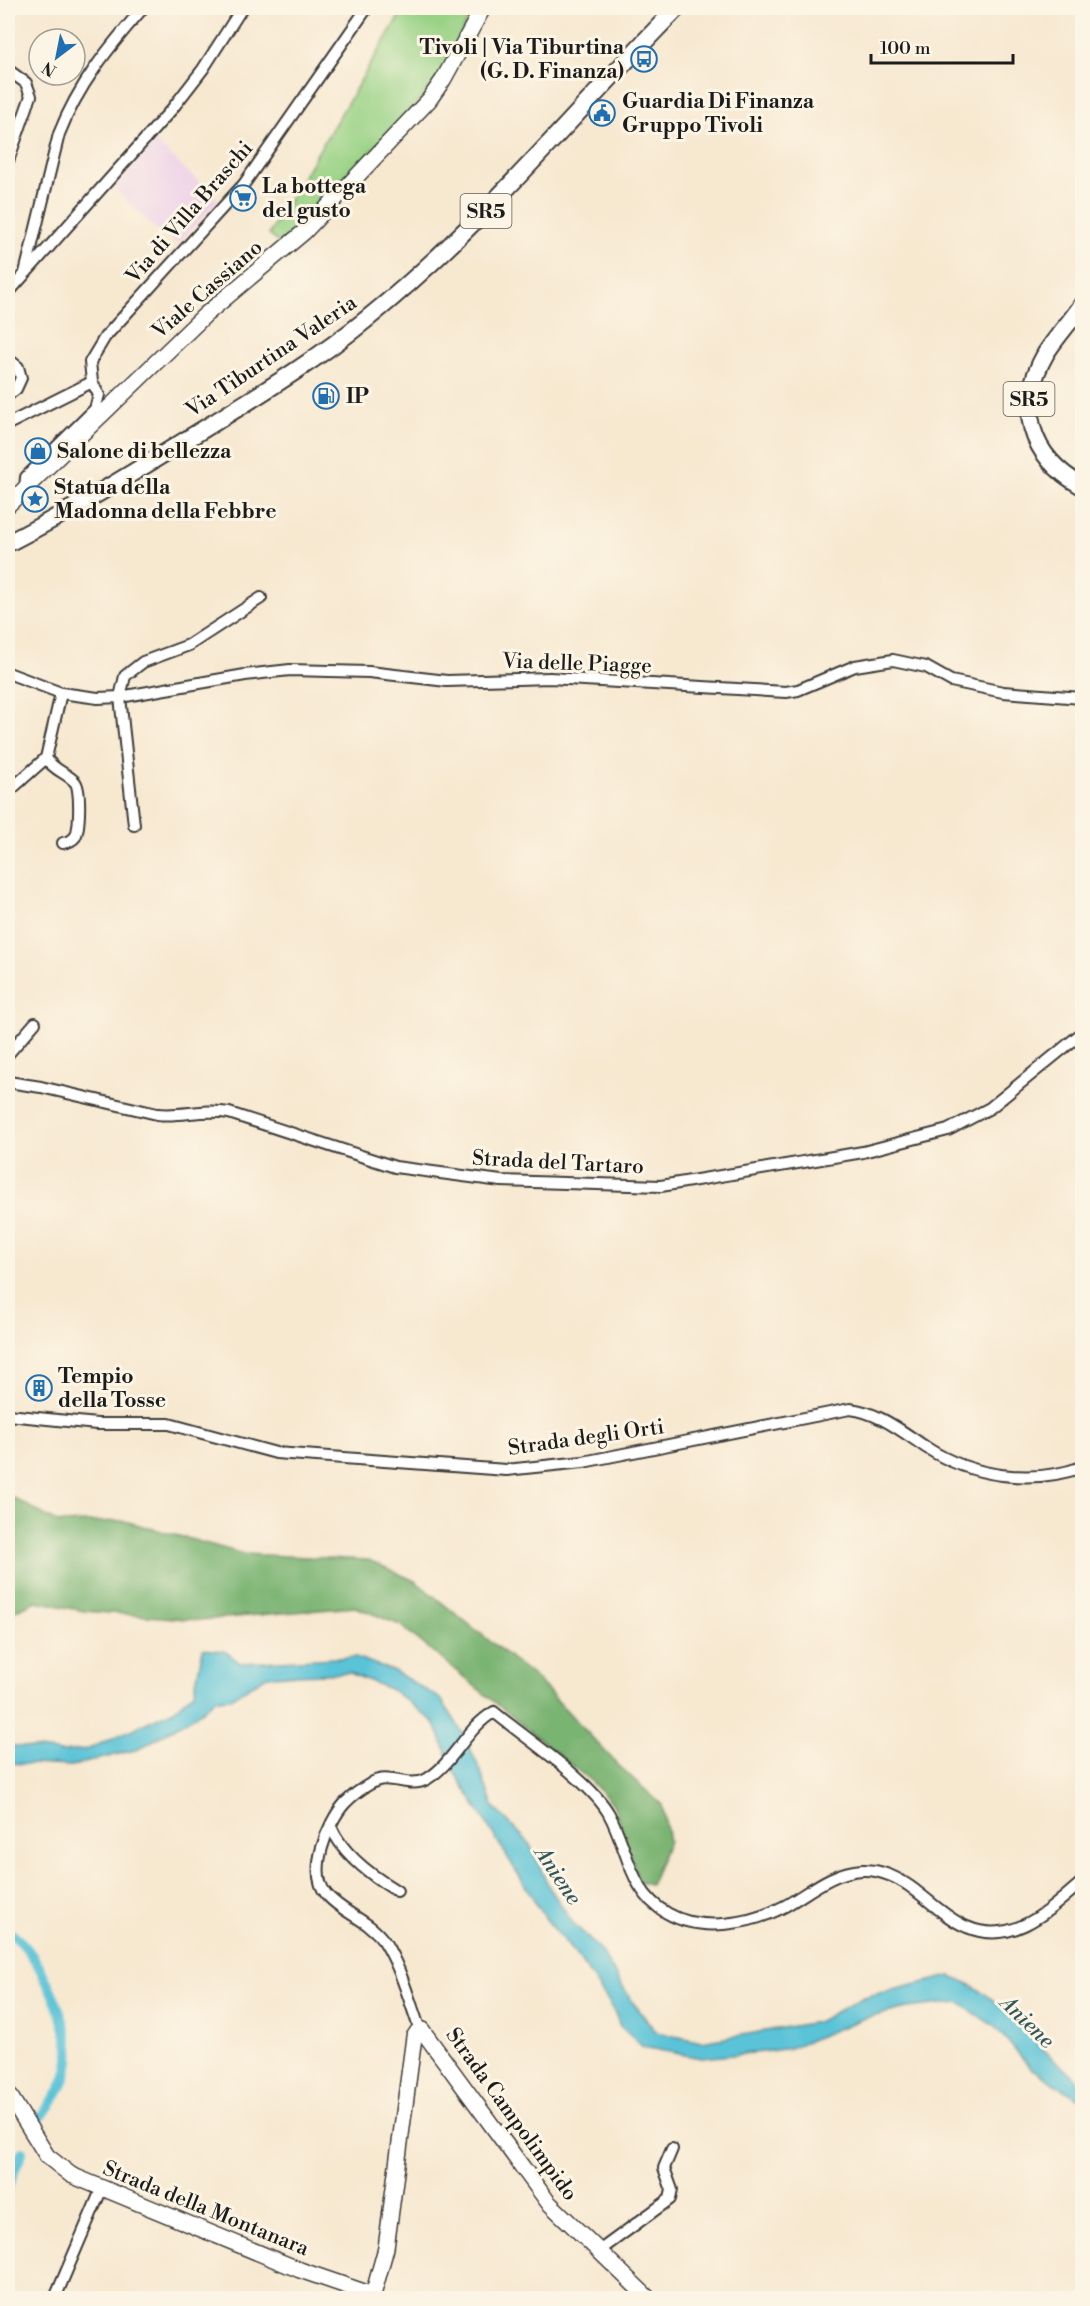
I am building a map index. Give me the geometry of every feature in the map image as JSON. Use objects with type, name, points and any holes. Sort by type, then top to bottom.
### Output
[{"type":"main road","name":"Via Tiburtina Valeria","points":[[8,543],[77,507],[271,387],[369,318],[449,246],[525,172],[677,8]]},
{"type":"main road","name":"SR5","points":[[1083,305],[1047,353],[1032,385],[1028,403],[1032,429],[1042,450],[1058,469],[1083,486]]},
{"type":"street","points":[[24,276],[59,134],[67,113],[101,57],[143,8]]},
{"type":"street","points":[[8,293],[172,109],[203,69],[242,8]]},
{"type":"street","points":[[355,21],[359,8]]},
{"type":"street","name":"Via di Villa Braschi","points":[[14,496],[28,475],[98,405],[99,394],[92,382],[90,362],[105,337],[244,184],[355,21],[367,8]]},
{"type":"street","name":"Viale Cassiano","points":[[14,496],[205,315],[304,232],[441,84],[483,8]]},
{"type":"street","points":[[8,70],[26,83],[31,96],[8,161]]},
{"type":"street","points":[[8,359],[18,366],[21,378],[16,389],[8,395]]},
{"type":"street","points":[[8,424],[92,382]]},
{"type":"street","points":[[134,825],[120,697],[123,680],[136,665],[189,645],[261,598]]},
{"type":"street","name":"Via delle Piagge","points":[[8,673],[61,693],[84,697],[120,697],[245,675],[290,670],[369,672],[447,681],[550,678],[786,692],[798,690],[855,666],[893,660],[926,667],[951,681],[1003,692],[1083,698]]},
{"type":"street","points":[[8,792],[46,758],[61,693]]},
{"type":"street","points":[[46,758],[54,769],[74,780],[78,788],[77,833],[70,841],[63,843]]},
{"type":"street","points":[[8,1054],[35,1023]]},
{"type":"street","name":"Strada del Tartaro","points":[[8,1082],[41,1086],[157,1114],[174,1115],[204,1110],[229,1113],[395,1167],[501,1181],[661,1186],[863,1152],[948,1130],[990,1108],[1083,1033]]},
{"type":"street","name":"Strada degli Orti","points":[[8,1415],[98,1424],[169,1424],[276,1453],[506,1470],[583,1462],[854,1409],[881,1419],[944,1458],[976,1471],[1007,1475],[1050,1474],[1083,1467]]},
{"type":"street","points":[[373,2297],[386,2248],[414,2037],[420,2030],[401,1974],[383,1940],[367,1923],[332,1900],[321,1886],[318,1863],[331,1827],[346,1802],[374,1781],[387,1779],[421,1782],[442,1765],[473,1730],[494,1712],[599,1799],[613,1821],[625,1856],[643,1893],[664,1912],[686,1921],[706,1924],[763,1916],[831,1878],[866,1870],[890,1876],[905,1883],[967,1928],[988,1933],[1001,1932],[1036,1919],[1083,1882]]},
{"type":"street","points":[[331,1827],[339,1841],[368,1871],[397,1891]]},
{"type":"street","name":"Strada Campolimpido","points":[[420,2030],[429,2037],[540,2193],[563,2218],[648,2298]]},
{"type":"street","name":"Strada della Montanara","points":[[8,2093],[57,2166],[102,2188],[293,2267],[373,2297]]},
{"type":"street","points":[[599,2251],[670,2199],[672,2190],[664,2168],[672,2149]]},
{"type":"street","points":[[56,2298],[102,2188]]},
{"type":"shaded area","points":[[155,141],[218,200],[178,244],[153,226],[113,187]]},
{"type":"green space","points":[[404,8],[474,8],[435,85],[281,246],[269,234]]},
{"type":"green space","points":[[14,1498],[58,1523],[125,1521],[244,1554],[369,1560],[415,1581],[538,1680],[617,1764],[662,1805],[669,1841],[650,1885],[639,1882],[613,1804],[592,1782],[400,1625],[356,1607],[199,1620],[84,1611],[36,1601],[8,1614],[8,1499]]},
{"type":"water","points":[[203,1649],[225,1651],[240,1663],[355,1657],[394,1671],[441,1699],[461,1730],[480,1770],[493,1806],[529,1843],[549,1887],[572,1922],[598,1947],[632,2001],[656,2032],[702,2042],[817,2022],[864,1997],[950,1976],[977,1988],[1012,2017],[1082,2084],[1082,2101],[1032,2069],[995,2027],[958,2002],[907,2008],[862,2019],[790,2048],[763,2052],[701,2058],[643,2047],[620,2026],[613,2008],[579,1959],[546,1919],[454,1771],[434,1722],[392,1690],[350,1673],[267,1676],[231,1698],[215,1699],[201,1712],[139,1749],[72,1766],[8,1763],[8,1745],[62,1752],[89,1749],[174,1710],[194,1692]]},
{"type":"waterway","points":[[8,1932],[29,1952],[48,1984],[62,2018],[69,2048],[66,2075],[60,2089],[34,2126]]},
{"type":"waterway","points":[[8,2186],[22,2152]]},
{"type":"place","name":"Tivoli | Via Tiburtina (G. D. Finanza)","points":[[644,59]]},
{"type":"place","name":"Guardia Di Finanza Gruppo Tivoli","points":[[602,113]]},
{"type":"place","name":"La bottega del gusto","points":[[243,198]]},
{"type":"place","name":"IP","points":[[326,396]]},
{"type":"place","name":"Salone di bellezza","points":[[38,451]]},
{"type":"place","name":"Statua della Madonna della Febbre","points":[[35,499]]},
{"type":"place","name":"Tempio della Tosse","points":[[39,1388]]},
{"type":"water label","name":"Aniene","points":[[559,1875]]},
{"type":"water label","name":"Aniene","points":[[1028,2021]]}]
